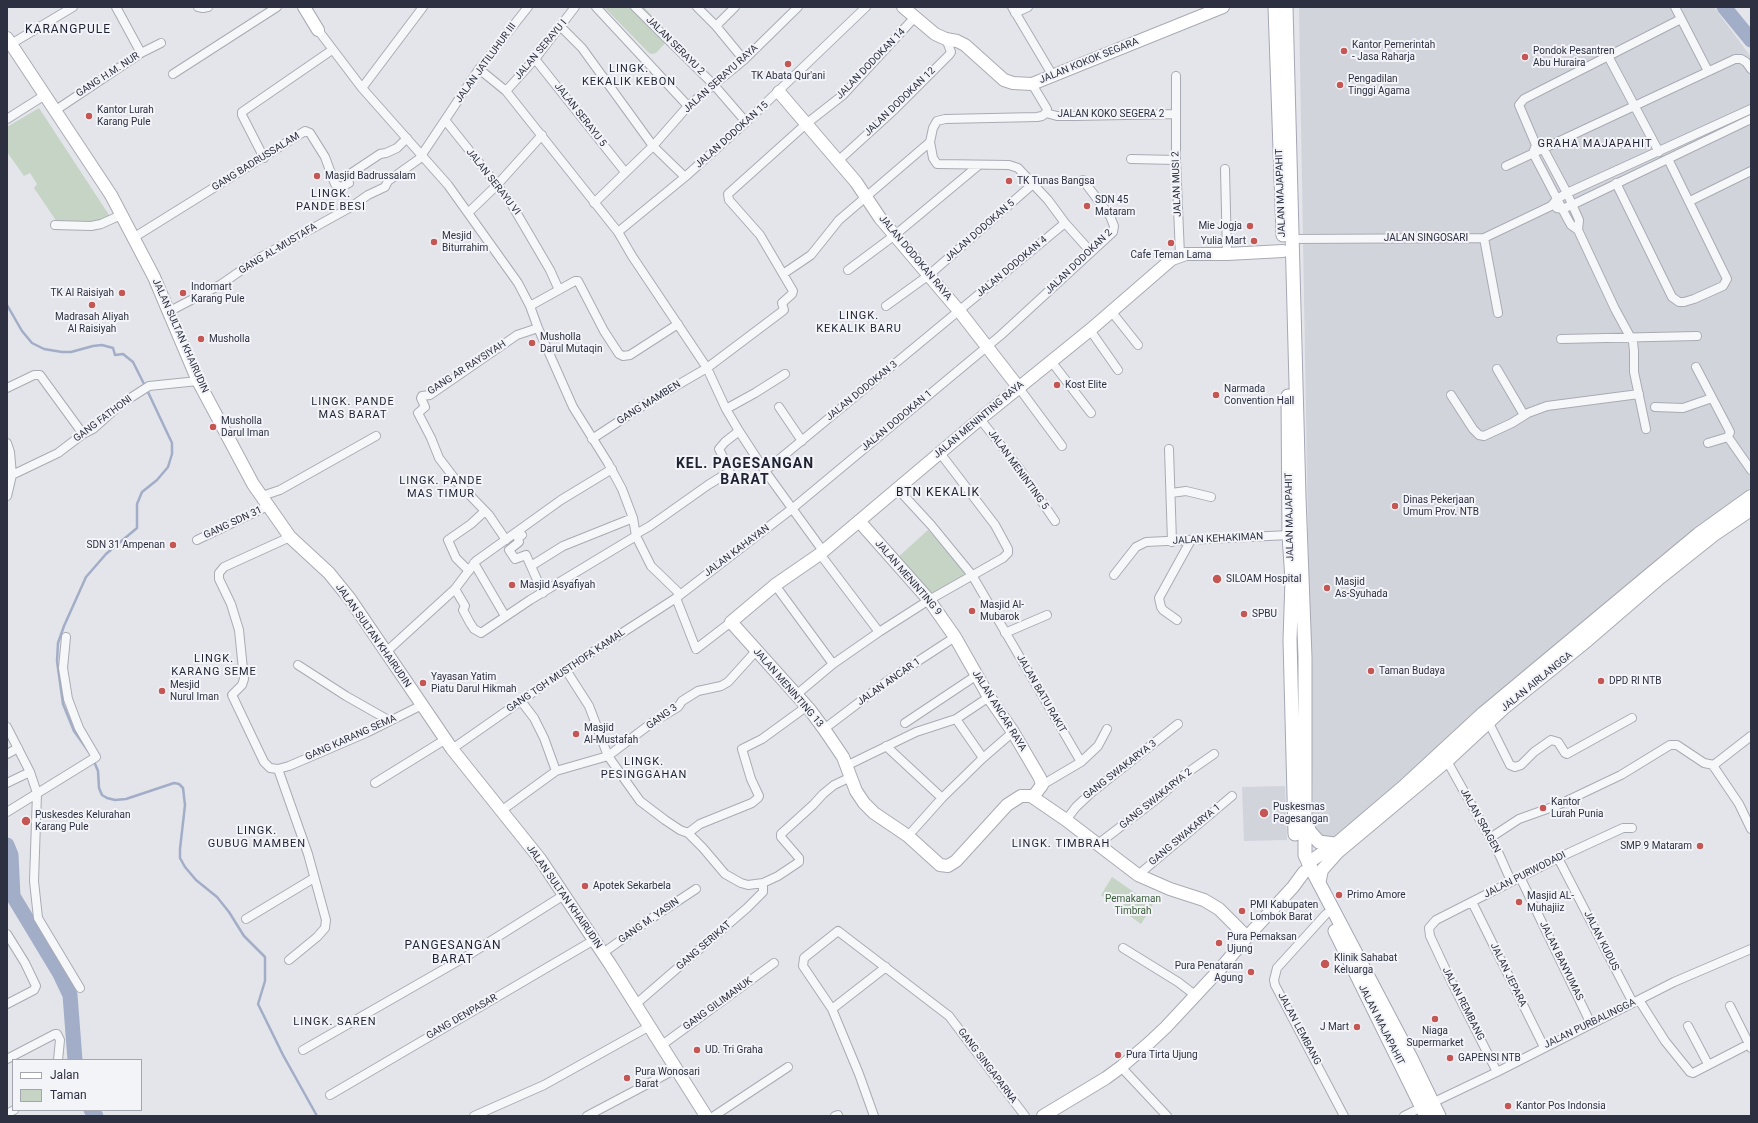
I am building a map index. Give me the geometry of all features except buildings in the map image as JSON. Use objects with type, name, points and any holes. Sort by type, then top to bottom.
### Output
[{"type":"main road","points":[[304,7],[318,30]]},
{"type":"main road","name":"JALAN KOKOK SEGARA","points":[[903,7],[935,34],[946,40],[957,41],[965,45],[1004,80],[1013,83],[1032,84],[1224,7]]},
{"type":"main road","name":"JALAN MAJAPAHIT","points":[[1275,7],[1286,187],[1292,239],[1294,502],[1305,657],[1304,844],[1308,868],[1326,914],[1421,1091]]},
{"type":"main road","name":"JALAN MAJAPAHIT","points":[[1286,7],[1286,187],[1283,251],[1294,479]]},
{"type":"main road","name":"JALAN SULTAN KHAIRUDIN","points":[[9,41],[98,175],[121,215],[154,277],[198,381],[241,463],[265,501],[290,537],[336,582],[350,599],[449,744],[540,859],[636,1004],[706,1116]]},
{"type":"main road","name":"JALAN DODOKAN RAYA","points":[[779,92],[838,160],[867,196],[880,218],[960,312],[1019,388]]},
{"type":"main road","name":"JALAN MENINTING RAYA","points":[[731,622],[775,585],[822,552],[980,419],[1090,330],[1164,264],[1180,255],[1283,251]]},
{"type":"main road","name":"JALAN AIRLANGGA","points":[[1334,850],[1405,785],[1648,581],[1698,534],[1751,496]]},
{"type":"main road","name":"JALAN MAJAPAHIT","points":[[1294,502],[1290,535],[1292,580],[1290,640],[1296,839],[1298,855],[1320,884],[1407,1051],[1421,1091]]},
{"type":"main road","name":"JALAN AIRLANGGA","points":[[1648,581],[1751,510]]},
{"type":"main road","name":"JALAN MENINTING 9","points":[[859,521],[929,600],[955,637]]},
{"type":"main road","name":"JALAN MENINTING 13","points":[[731,622],[824,729],[843,757],[859,797],[869,808],[908,836],[936,862],[943,866],[948,866],[956,861],[1007,805],[1021,796],[1026,795],[1033,797]]},
{"type":"main road","name":"JALAN ANCAR RAYA","points":[[955,637],[989,697],[1013,732],[1040,778],[1042,785]]},
{"type":"main road","name":"JALAN AIRLANGGA","points":[[1334,850],[1447,761],[1486,717]]},
{"type":"main road","points":[[1042,785],[1033,797],[1066,820],[1138,875],[1212,904],[1224,913],[1247,937]]},
{"type":"main road","points":[[1304,819],[1315,838],[1334,850]]},
{"type":"main road","points":[[1042,1116],[1121,1067],[1166,1027],[1293,888],[1308,868],[1334,850]]},
{"type":"main road","points":[[1320,884],[1322,870],[1334,850]]},
{"type":"main road","points":[[1421,1091],[1426,1109],[1439,1116]]},
{"type":"street","points":[[9,41],[73,7]]},
{"type":"street","points":[[116,7],[142,53]]},
{"type":"street","points":[[198,7],[208,7]]},
{"type":"street","points":[[173,74],[277,7]]},
{"type":"street","points":[[362,88],[423,7]]},
{"type":"street","name":"JALAN JATILUHUR III","points":[[422,156],[479,69],[528,7]]},
{"type":"street","name":"JALAN SERAYU I","points":[[506,91],[535,59],[575,7]]},
{"type":"street","points":[[596,7],[688,106]]},
{"type":"street","name":"JALAN SERAYU 2","points":[[635,7],[714,85],[746,122]]},
{"type":"street","points":[[698,7],[744,60]]},
{"type":"street","points":[[716,26],[735,7]]},
{"type":"street","name":"JALAN SERAYU RAYA","points":[[594,203],[653,146],[688,106],[744,60],[798,7]]},
{"type":"street","name":"JALAN DODOKAN 15","points":[[618,232],[685,177],[746,122],[866,7]]},
{"type":"street","points":[[1028,7],[1014,10],[1052,76]]},
{"type":"street","points":[[1675,7],[1708,71]]},
{"type":"street","name":"JALAN DODOKAN 14","points":[[783,274],[760,235],[728,198],[730,192],[769,159],[806,124],[842,95],[915,17]]},
{"type":"street","points":[[1578,230],[1571,226],[1557,199],[1519,105],[1524,99],[1681,19]]},
{"type":"street","points":[[561,26],[582,48],[653,146],[685,177]]},
{"type":"street","points":[[318,30],[362,88],[448,185],[518,284],[530,306],[538,328],[579,418],[612,470],[622,489],[633,518],[636,535],[651,566],[670,582],[678,596]]},
{"type":"street","name":"JALAN DODOKAN 12","points":[[838,160],[895,109],[949,55],[951,52],[946,40]]},
{"type":"street","name":"GANG H.M. NUR","points":[[56,110],[142,53],[161,43]]},
{"type":"street","points":[[264,158],[242,113],[332,50]]},
{"type":"street","points":[[1608,56],[1659,152]]},
{"type":"street","points":[[1506,166],[1537,149],[1738,58],[1746,62],[1751,69]]},
{"type":"street","name":"JALAN SERAYU 5","points":[[535,59],[625,172]]},
{"type":"street","points":[[479,69],[506,91],[618,232],[706,368],[726,409],[765,471],[793,508],[822,552],[879,632]]},
{"type":"street","name":"JALAN MUSI 2","points":[[1176,76],[1176,160],[1180,255]]},
{"type":"street","points":[[1032,84],[1045,103],[1047,109],[1044,114]]},
{"type":"street","points":[[7,119],[45,96]]},
{"type":"street","points":[[1498,313],[1484,238],[1551,206],[1557,199],[1567,194],[1751,109]]},
{"type":"street","name":"JALAN KOKO SEGERA 2","points":[[930,142],[935,123],[945,119],[1009,119],[1044,114],[1075,116],[1176,114]]},
{"type":"street","points":[[1551,206],[1562,209],[1572,205],[1751,119]]},
{"type":"street","name":"JALAN SERAYU VI","points":[[445,120],[497,185],[520,217],[550,270],[559,290]]},
{"type":"street","name":"GANG BADRUSSALAM","points":[[133,238],[302,133],[308,132],[325,157],[335,184],[342,187],[349,183],[347,176],[380,154],[397,148],[407,138]]},
{"type":"street","points":[[468,213],[497,185],[542,135]]},
{"type":"street","points":[[783,274],[811,255],[839,220],[930,142],[933,158],[937,164],[999,164],[1014,166],[1025,173],[1065,223],[1091,252]]},
{"type":"street","points":[[1616,183],[1672,297],[1678,302],[1684,302],[1723,286],[1727,279],[1690,201],[1671,158],[1669,148]]},
{"type":"street","points":[[1537,149],[1567,194],[1579,220],[1578,230],[1634,346],[1634,372],[1646,429]]},
{"type":"street","name":"GANG AL-MUSTAFA","points":[[168,312],[220,285],[259,258],[351,207],[368,195],[385,188],[388,181],[422,156]]},
{"type":"street","points":[[1649,156],[1655,158],[1654,165]]},
{"type":"street","points":[[1130,159],[1176,160]]},
{"type":"street","points":[[848,270],[895,235],[979,164]]},
{"type":"street","points":[[1226,169],[1227,254]]},
{"type":"street","points":[[1690,201],[1751,171]]},
{"type":"street","name":"JALAN DODOKAN 2","points":[[1001,335],[1113,232],[1114,228],[1110,216],[1083,180]]},
{"type":"street","name":"JALAN DODOKAN 5","points":[[886,306],[929,275],[1033,184]]},
{"type":"street","points":[[55,224],[91,226],[101,224],[121,215]]},
{"type":"street","name":"JALAN DODOKAN 4","points":[[960,312],[1065,223]]},
{"type":"street","name":"JALAN SINGOSARI","points":[[1292,239],[1484,238]]},
{"type":"street","name":"GANG MAMBEN","points":[[592,439],[650,401],[706,368],[784,310],[783,302],[793,292],[783,274]]},
{"type":"street","points":[[530,306],[575,281],[580,283],[604,331],[619,354],[623,356],[630,355],[678,324]]},
{"type":"street","points":[[1111,311],[1138,345]]},
{"type":"street","name":"JALAN DODOKAN 3","points":[[765,471],[960,312]]},
{"type":"street","name":"GANG AR RAYSIYAH","points":[[485,511],[458,483],[439,458],[431,438],[418,413],[425,407],[421,398],[422,396],[430,395],[518,335],[538,328]]},
{"type":"street","points":[[1090,330],[1118,370]]},
{"type":"street","name":"JALAN DODOKAN 1","points":[[793,508],[1001,335]]},
{"type":"street","points":[[1561,339],[1697,336]]},
{"type":"street","points":[[1051,361],[1091,413]]},
{"type":"street","points":[[1696,367],[1730,432],[1728,437]]},
{"type":"street","points":[[1497,369],[1524,416]]},
{"type":"street","points":[[726,409],[755,394],[785,374]]},
{"type":"street","points":[[7,388],[34,375],[40,375],[83,434]]},
{"type":"street","name":"GANG FATHONI","points":[[10,481],[58,453],[83,434],[93,429],[121,404],[146,388],[198,381]]},
{"type":"street","points":[[1019,388],[1062,446]]},
{"type":"street","points":[[1451,395],[1473,430],[1481,436],[1488,435],[1524,416],[1557,404],[1639,394]]},
{"type":"street","points":[[1655,407],[1683,408],[1712,398]]},
{"type":"street","points":[[779,407],[802,441]]},
{"type":"street","name":"JALAN MENINTING 5","points":[[980,419],[1019,468],[1055,521]]},
{"type":"street","points":[[455,589],[466,606],[463,610],[476,631],[482,632],[505,616],[650,526],[729,472],[730,467],[719,449],[739,431]]},
{"type":"street","points":[[265,501],[280,490],[376,436]]},
{"type":"street","points":[[1708,443],[1728,437]]},
{"type":"street","points":[[1728,437],[1751,470]]},
{"type":"street","points":[[7,443],[10,452],[10,481],[7,496]]},
{"type":"street","points":[[1169,449],[1172,542]]},
{"type":"street","points":[[796,695],[833,664],[879,632],[929,600],[1008,554],[1008,549],[994,525],[940,453]]},
{"type":"street","points":[[386,652],[455,589],[475,562],[562,500],[612,470]]},
{"type":"street","name":"JALAN BATU RAKIT","points":[[897,488],[931,525],[972,575],[1081,762]]},
{"type":"street","points":[[1171,493],[1186,491],[1211,497]]},
{"type":"street","name":"GANG SDN 31","points":[[197,540],[265,501]]},
{"type":"street","name":"JALAN KAHAYAN","points":[[678,596],[793,508]]},
{"type":"street","points":[[469,570],[456,558],[448,540],[471,524],[485,511],[497,525],[506,540]]},
{"type":"street","points":[[531,566],[563,546],[633,518]]},
{"type":"street","points":[[518,531],[522,535],[518,538],[519,542],[509,550],[515,559],[526,555],[543,593]]},
{"type":"street","name":"JALAN KEHAKIMAN","points":[[1114,574],[1136,547],[1146,542],[1172,542],[1290,535]]},
{"type":"street","points":[[289,960],[317,937],[325,928],[326,920],[308,854],[278,769],[270,768],[264,762],[232,694],[242,685],[244,679],[239,630],[231,604],[218,576],[224,567],[290,537]]},
{"type":"street","points":[[1177,620],[1161,607],[1159,598],[1192,540]]},
{"type":"street","points":[[475,562],[505,616]]},
{"type":"street","points":[[775,585],[833,664]]},
{"type":"street","name":"JALAN MENINTING RAYA","points":[[678,596],[696,648],[731,622]]},
{"type":"street","name":"GANG TGH MUSTHOFA KAMAL","points":[[375,783],[449,744],[521,701],[678,596]]},
{"type":"street","points":[[1006,633],[1047,615]]},
{"type":"street","points":[[7,812],[96,757],[79,728],[68,699],[63,668],[66,637]]},
{"type":"street","name":"JALAN ANCAR 1","points":[[824,729],[886,682],[955,637]]},
{"type":"street","name":"GANG 3","points":[[501,810],[556,771],[608,756],[654,722],[678,707],[682,701],[698,691],[721,686],[728,682],[756,651]]},
{"type":"street","points":[[298,665],[346,696],[390,721]]},
{"type":"street","points":[[566,670],[589,706],[608,756],[640,801],[665,820],[680,830],[688,833],[704,848],[725,874],[741,883],[748,885],[763,883],[778,876],[799,862],[799,858],[781,837],[781,834],[849,771],[886,746],[916,732],[956,719],[989,697]]},
{"type":"street","points":[[905,723],[977,676]]},
{"type":"street","points":[[521,701],[534,718],[544,738],[556,771]]},
{"type":"street","name":"GANG KARANG SEMA","points":[[278,769],[289,766],[347,741],[422,705]]},
{"type":"street","points":[[688,833],[700,824],[752,803],[758,798],[759,796],[751,779],[742,748],[762,739],[806,707]]},
{"type":"street","points":[[1486,717],[1510,765],[1514,767],[1521,765],[1539,748],[1551,740],[1558,742],[1565,753],[1568,754],[1632,718]]},
{"type":"street","points":[[956,719],[983,758]]},
{"type":"street","name":"GANG SWAKARYA 3","points":[[1066,820],[1083,799],[1178,724]]},
{"type":"street","points":[[7,727],[30,772],[38,793],[34,881],[38,918],[80,988]]},
{"type":"street","points":[[1042,785],[1091,755],[1098,746],[1107,729]]},
{"type":"street","points":[[908,836],[942,798],[983,758],[1013,732]]},
{"type":"street","points":[[1714,768],[1751,736]]},
{"type":"street","points":[[1490,838],[1519,819],[1558,805],[1621,775],[1670,745],[1677,745],[1714,768],[1739,804],[1751,829]]},
{"type":"street","points":[[886,746],[942,798]]},
{"type":"street","points":[[7,754],[18,748]]},
{"type":"street","name":"GANG SWAKARYA 2","points":[[1098,844],[1158,798],[1184,775],[1214,754]]},
{"type":"street","name":"JALAN SRAGEN","points":[[1447,761],[1490,838],[1511,881]]},
{"type":"street","points":[[7,783],[30,772]]},
{"type":"street","name":"GANG SWAKARYA 1","points":[[1138,875],[1232,796]]},
{"type":"street","name":"JALAN PURWODADI","points":[[1430,936],[1429,928],[1432,923],[1520,876],[1623,828],[1632,828]]},
{"type":"street","name":"JALAN KUDUS","points":[[1558,858],[1636,1002],[1688,1071],[1693,1072],[1708,1064]]},
{"type":"street","name":"JALAN BANYUMAS","points":[[1520,876],[1591,1024]]},
{"type":"street","points":[[246,919],[314,878]]},
{"type":"street","name":"GANG SERIKAT","points":[[636,1004],[747,908],[763,892],[763,883]]},
{"type":"street","name":"GANG M. YASIN","points":[[603,953],[696,889]]},
{"type":"street","points":[[303,1050],[467,956],[564,895]]},
{"type":"street","name":"JALAN JEPARA","points":[[1472,902],[1544,1047]]},
{"type":"street","name":"JALAN LEMBANG","points":[[1326,914],[1277,968],[1274,980],[1275,985],[1341,1115]]},
{"type":"street","name":"GANG SINGAPARNA","points":[[832,1009],[803,966],[803,962],[804,958],[836,932],[842,933],[948,1016],[1025,1116]]},
{"type":"street","points":[[7,934],[36,986],[34,990],[7,1004]]},
{"type":"street","name":"JALAN REMBANG","points":[[1430,936],[1497,1072]]},
{"type":"street","name":"GANG DENPASAR","points":[[330,1095],[594,940]]},
{"type":"street","points":[[1123,948],[1178,982],[1195,995]]},
{"type":"street","name":"JALAN PURBALINGGA","points":[[1404,1116],[1426,1109],[1544,1047],[1674,982],[1750,948]]},
{"type":"street","name":"GANG GILIMANUK","points":[[662,1045],[774,963]]},
{"type":"street","points":[[874,1116],[860,1074],[832,1009],[886,967]]},
{"type":"street","points":[[1688,1026],[1708,1064],[1750,1045],[1730,1006]]},
{"type":"street","points":[[474,1116],[544,1085],[650,1026]]},
{"type":"street","points":[[7,1059],[51,1035],[57,1034],[60,1040],[58,1059]]},
{"type":"street","points":[[714,1116],[788,1067]]},
{"type":"street","points":[[1121,1067],[1167,1116]]},
{"type":"street","points":[[587,1116],[676,1069]]},
{"type":"shaded area","points":[[1299,7],[1714,7],[1751,57],[1751,487],[1545,655],[1333,840],[1317,834],[1313,823]]},
{"type":"shaded area","name":"Puskesmas Pagesangan","points":[[1285,786],[1287,840],[1244,841],[1242,787]]},
{"type":"green space","points":[[604,7],[644,7],[671,37],[656,53],[649,53]]},
{"type":"green space","points":[[39,108],[111,218],[92,225],[57,222],[34,188],[37,184],[30,173],[24,176],[7,152],[7,127]]},
{"type":"green space","points":[[928,530],[967,573],[931,597],[896,559]]},
{"type":"green space","name":"Pemakaman Timbrah","points":[[1112,877],[1153,905],[1141,924],[1101,895]]},
{"type":"waterway","points":[[1724,7],[1751,40]]},
{"type":"waterway","points":[[7,305],[22,331],[32,343],[44,349],[62,352],[71,352],[102,345],[113,348],[115,355],[123,354],[133,362],[145,386]]},
{"type":"waterway","points":[[89,752],[74,731],[63,704],[57,661],[58,643],[86,577],[106,554],[137,528],[137,504],[142,492],[157,480],[168,467],[172,454],[172,443],[147,390]]},
{"type":"waterway","points":[[93,759],[98,771],[99,788],[102,795],[107,798],[115,800],[126,799],[174,783],[179,784],[183,788],[185,805],[180,858],[185,867],[196,880],[217,897],[229,912],[244,936],[265,957],[265,981],[258,1004],[283,1055],[317,1116]]},
{"type":"waterway","points":[[7,845],[11,855],[13,896],[60,974],[70,995],[75,1059]]},
{"type":"waterway","points":[[92,1111],[96,1116]]},
{"type":"place","name":"Kantor Pemerintah - Jasa Raharja","points":[[1344,51]]},
{"type":"place","name":"Pondok Pesantren Abu Huraira","points":[[1525,57]]},
{"type":"place","name":"TK Abata Qur'ani","points":[[788,64]]},
{"type":"place","name":"Pengadilan Tinggi Agama","points":[[1340,85]]},
{"type":"place","name":"Kantor Lurah Karang Pule","points":[[89,116]]},
{"type":"place","name":"Masjid Badrussalam","points":[[317,176]]},
{"type":"place","name":"TK Tunas Bangsa","points":[[1009,181]]},
{"type":"place","name":"SDN 45 Mataram","points":[[1087,206]]},
{"type":"place","name":"Mie Jogja","points":[[1250,226]]},
{"type":"place","name":"Yulia Mart","points":[[1254,241]]},
{"type":"place","name":"Mesjid Biturrahim","points":[[434,242]]},
{"type":"place","name":"Cafe Teman Lama","points":[[1171,243]]},
{"type":"place","name":"TK Al Raisiyah","points":[[122,293]]},
{"type":"place","name":"Indomart Karang Pule","points":[[183,293]]},
{"type":"place","name":"Madrasah Aliyah Al Raisiyah","points":[[92,305]]},
{"type":"place","name":"Musholla","points":[[201,339]]},
{"type":"place","name":"Musholla Darul Mutaqin","points":[[532,343]]},
{"type":"place","name":"Kost Elite","points":[[1057,385]]},
{"type":"place","name":"Narmada Convention Hall","points":[[1216,395]]},
{"type":"place","name":"Musholla Darul Iman","points":[[213,427]]},
{"type":"place","name":"Dinas Pekerjaan Umum Prov. NTB","points":[[1395,506]]},
{"type":"place","name":"SDN 31 Ampenan","points":[[173,545]]},
{"type":"place","name":"SILOAM Hospital","points":[[1217,579]]},
{"type":"place","name":"Masjid Asyafiyah","points":[[512,585]]},
{"type":"place","name":"Masjid As-Syuhada","points":[[1327,588]]},
{"type":"place","name":"Masjid Al- Mubarok","points":[[972,611]]},
{"type":"place","name":"SPBU","points":[[1244,614]]},
{"type":"place","name":"Taman Budaya","points":[[1371,671]]},
{"type":"place","name":"DPD RI NTB","points":[[1601,681]]},
{"type":"place","name":"Yayasan Yatim Piatu Darul Hikmah","points":[[423,683]]},
{"type":"place","name":"Mesjid Nurul Iman","points":[[162,691]]},
{"type":"place","name":"Masjid Al-Mustafah","points":[[576,734]]},
{"type":"place","name":"Kantor Lurah Punia","points":[[1543,808]]},
{"type":"place","name":"Puskesmas Pagesangan","points":[[1264,813]]},
{"type":"place","name":"Puskesdes Kelurahan Karang Pule","points":[[26,821]]},
{"type":"place","name":"SMP 9 Mataram","points":[[1700,846]]},
{"type":"place","name":"Apotek Sekarbela","points":[[585,886]]},
{"type":"place","name":"Primo Amore","points":[[1339,895]]},
{"type":"place","name":"Masjid AL- Muhajiiz","points":[[1519,902]]},
{"type":"place","name":"PMI Kabupaten Lombok Barat","points":[[1242,911]]},
{"type":"place","name":"Pura Pemaksan Ujung","points":[[1219,943]]},
{"type":"place","name":"Klinik Sahabat Keluarga","points":[[1325,964]]},
{"type":"place","name":"Pura Penataran Agung","points":[[1251,972]]},
{"type":"place","name":"Niaga Supermarket","points":[[1435,1019]]},
{"type":"place","name":"J Mart","points":[[1357,1027]]},
{"type":"place","name":"UD. Tri Graha","points":[[697,1050]]},
{"type":"place","name":"Pura Tirta Ujung","points":[[1118,1055]]},
{"type":"place","name":"GAPENSI NTB","points":[[1450,1058]]},
{"type":"place","name":"Pura Wonosari Barat","points":[[627,1078]]},
{"type":"place","name":"Kantor Pos Indonsia","points":[[1508,1106]]},
{"type":"district","name":"KARANGPULE","points":[[68,30]]},
{"type":"district","name":"LINGK. KEKALIK KEBON","points":[[629,75]]},
{"type":"district","name":"GRAHA MAJAPAHIT","points":[[1595,144]]},
{"type":"district","name":"LINGK. PANDE BESI","points":[[331,200]]},
{"type":"district","name":"LINGK. KEKALIK BARU","points":[[859,322]]},
{"type":"district","name":"LINGK. PANDE MAS BARAT","points":[[353,408]]},
{"type":"district","name":"KEL. PAGESANGAN BARAT","points":[[745,472]]},
{"type":"district","name":"LINGK. PANDE MAS TIMUR","points":[[441,487]]},
{"type":"district","name":"BTN KEKALIK","points":[[938,493]]},
{"type":"district","name":"LINGK. KARANG SEME","points":[[214,665]]},
{"type":"district","name":"LINGK. PESINGGAHAN","points":[[644,768]]},
{"type":"district","name":"LINGK. GUBUG MAMBEN","points":[[257,837]]},
{"type":"district","name":"LINGK. TIMBRAH","points":[[1061,844]]},
{"type":"district","name":"PANGESANGAN BARAT","points":[[453,953]]},
{"type":"district","name":"LINGK. SAREN","points":[[335,1022]]}]
